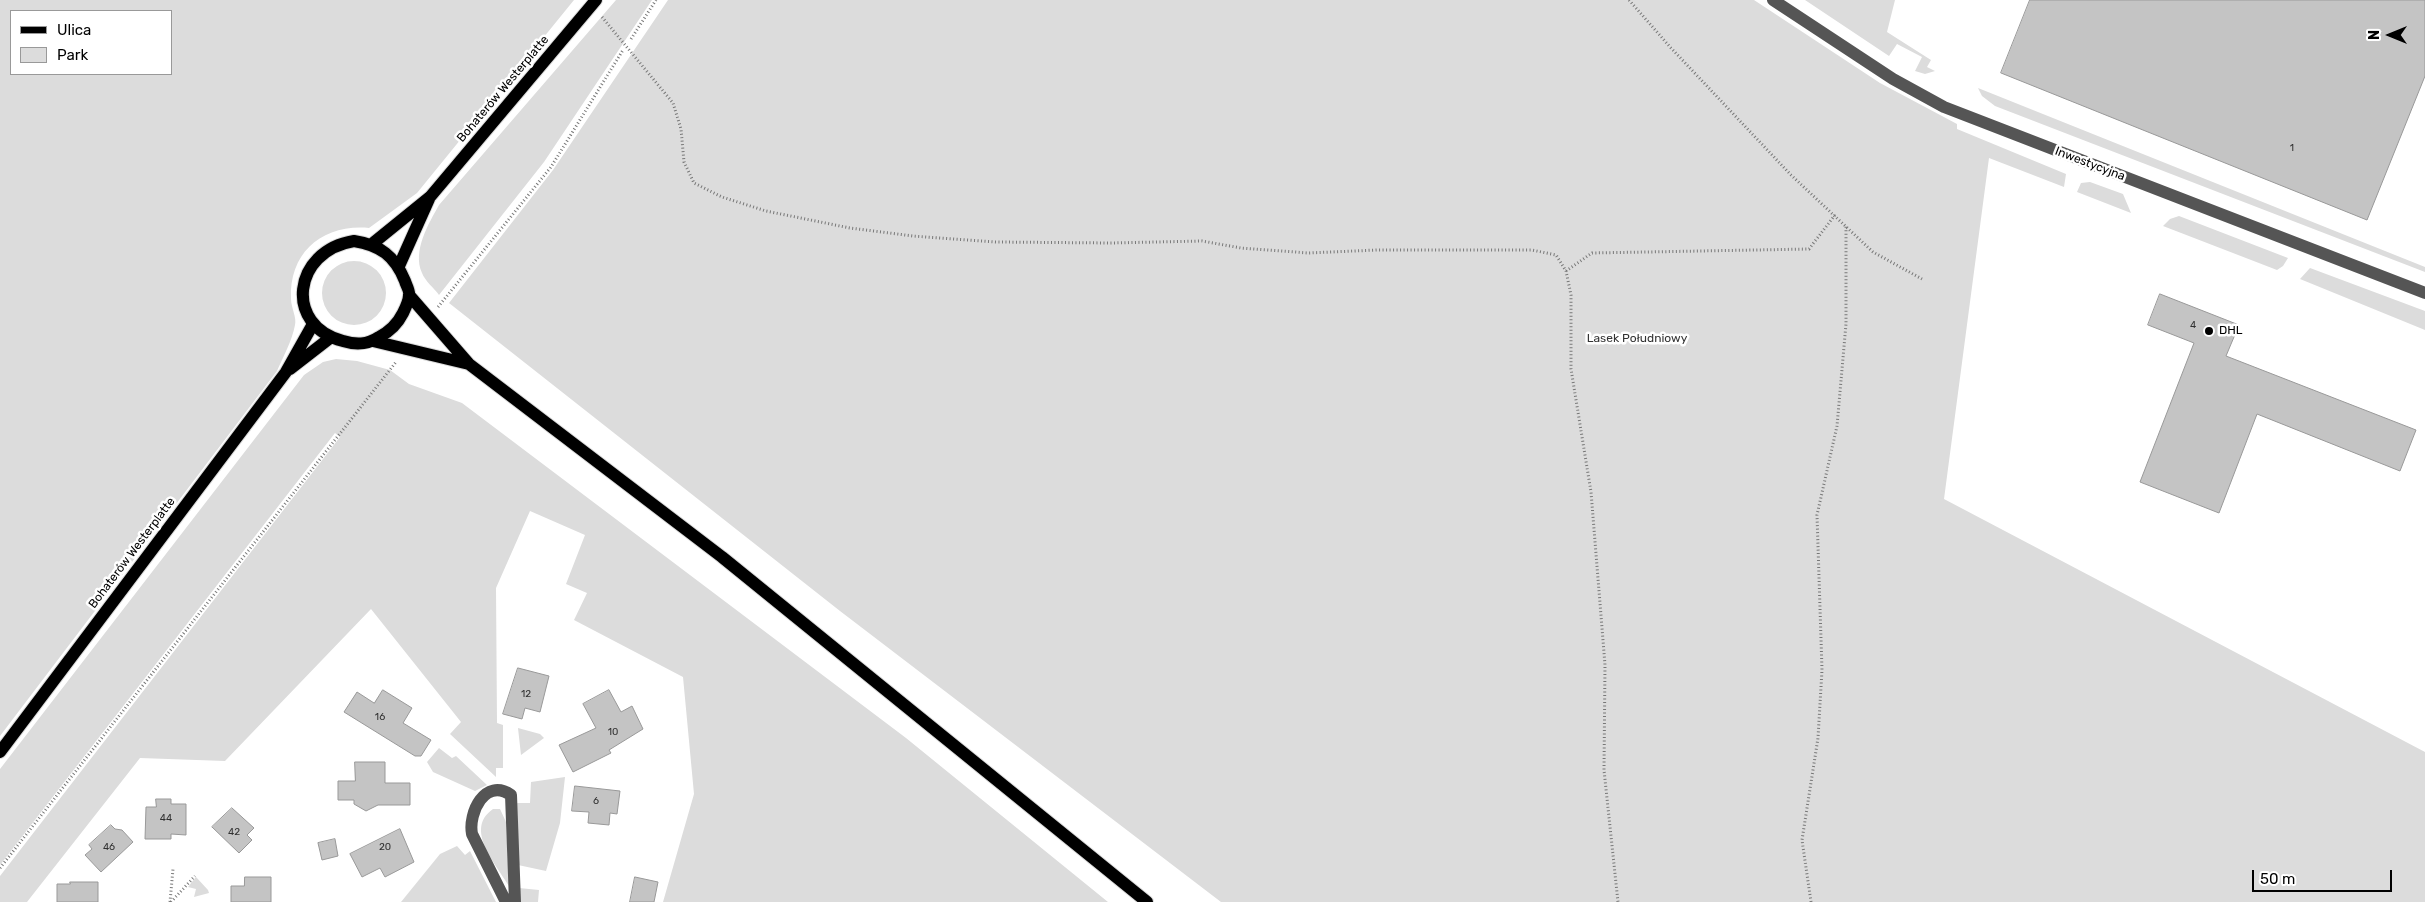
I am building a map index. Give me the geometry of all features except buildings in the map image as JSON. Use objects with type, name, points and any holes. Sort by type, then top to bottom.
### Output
[{"type":"main road","name":"Bohaterów Westerplatte","points":[[372,244],[430,197],[594,2]]},
{"type":"main road","name":"Bohaterów Westerplatte","points":[[399,266],[430,197]]},
{"type":"main road","points":[[410,295],[402,316],[388,332],[373,341],[356,345],[330,338],[314,324],[306,310],[303,294],[305,277],[312,263],[324,251],[338,244],[354,241],[372,244],[388,253],[399,266],[410,295],[469,364],[722,557],[1147,902]]},
{"type":"main road","name":"Bohaterów Westerplatte","points":[[0,752],[286,372],[314,324]]},
{"type":"main road","name":"Bohaterów Westerplatte","points":[[286,372],[330,338]]},
{"type":"main road","points":[[373,341],[469,364]]},
{"type":"street","name":"Inwestycyjna","points":[[1773,0],[1893,79],[1944,106],[2425,293]]},
{"type":"street","points":[[506,902],[472,834],[470,825],[471,816],[480,799],[490,791],[501,790],[511,795],[515,902]]},
{"type":"path","points":[[631,39],[656,0]]},
{"type":"path","points":[[1629,0],[1791,174],[1873,252],[1922,279]]},
{"type":"path","points":[[594,2],[673,103],[681,129],[684,162],[694,183],[722,197],[766,211],[850,228],[913,236],[996,242],[1202,241],[1240,248],[1308,253],[1377,250],[1532,250],[1556,255],[1566,271],[1571,295],[1571,369],[1591,492],[1605,665],[1604,770],[1618,902]]},
{"type":"path","points":[[432,315],[550,166],[623,50]]},
{"type":"path","points":[[1566,271],[1592,252],[1808,248],[1835,215]]},
{"type":"path","points":[[1811,902],[1802,840],[1818,738],[1822,670],[1817,515],[1837,426],[1846,324],[1846,226]]},
{"type":"path","points":[[0,868],[402,354]]},
{"type":"path","points":[[170,902],[173,869]]},
{"type":"path","points":[[170,902],[195,876]]},
{"type":"green space","points":[[0,0],[574,0],[417,193],[369,228],[352,228],[324,236],[312,244],[303,255],[296,268],[292,282],[291,299],[295,319],[294,331],[277,371],[0,736]]},
{"type":"green space","points":[[616,0],[652,0],[544,162],[439,295],[423,276],[419,264],[419,256],[423,238],[439,205]]},
{"type":"green space","name":"Lasek Południowy","points":[[668,0],[1754,0],[1880,83],[1957,124],[1957,129],[2066,174],[2064,187],[1989,158],[1944,499],[2425,752],[2425,902],[1221,902],[840,611],[449,303],[553,170]]},
{"type":"green space","points":[[1805,0],[1895,0],[1887,32],[1931,60],[1927,67],[1935,71],[1925,74],[1915,71],[1922,57],[1897,44],[1889,56]]},
{"type":"green space","points":[[1978,88],[2425,267],[2425,272],[1995,106],[1982,96]]},
{"type":"green space","points":[[2090,182],[2123,194],[2131,213],[2077,192],[2081,183]]},
{"type":"green space","points":[[2179,216],[2288,258],[2283,266],[2277,270],[2163,226],[2170,219]]},
{"type":"green space","points":[[348,261],[360,261],[377,270],[384,281],[386,293],[384,305],[377,316],[360,325],[348,325],[336,320],[327,311],[322,299],[322,287],[327,275],[336,266]]},
{"type":"green space","points":[[2310,268],[2425,311],[2425,330],[2300,279]]},
{"type":"green space","points":[[336,359],[357,361],[390,370],[409,384],[462,403],[906,738],[1108,902],[663,902],[694,794],[683,677],[574,620],[587,593],[566,584],[585,535],[530,511],[496,588],[497,723],[503,725],[503,768],[496,768],[496,777],[450,734],[461,722],[371,609],[225,761],[140,758],[27,902],[0,902],[0,876],[340,437],[335,433],[0,865],[0,769],[304,375],[323,362]]},
{"type":"green space","points":[[518,728],[540,734],[544,738],[521,755]]},
{"type":"green space","points":[[439,748],[452,758],[456,756],[487,785],[475,791],[433,772],[427,762]]},
{"type":"green space","points":[[565,777],[560,823],[546,871],[518,865],[517,803],[530,803],[531,782]]},
{"type":"green space","points":[[493,809],[500,809],[506,822],[509,886],[490,857],[482,836],[481,826],[485,817]]},
{"type":"green space","points":[[457,846],[465,855],[470,851],[496,902],[401,902],[440,854]]},
{"type":"green space","points":[[196,877],[209,893],[194,897],[196,889],[188,887]]},
{"type":"green space","points":[[519,888],[539,890],[538,902],[519,902]]},
{"type":"place","name":"DHL","points":[[2209,331]]}]
